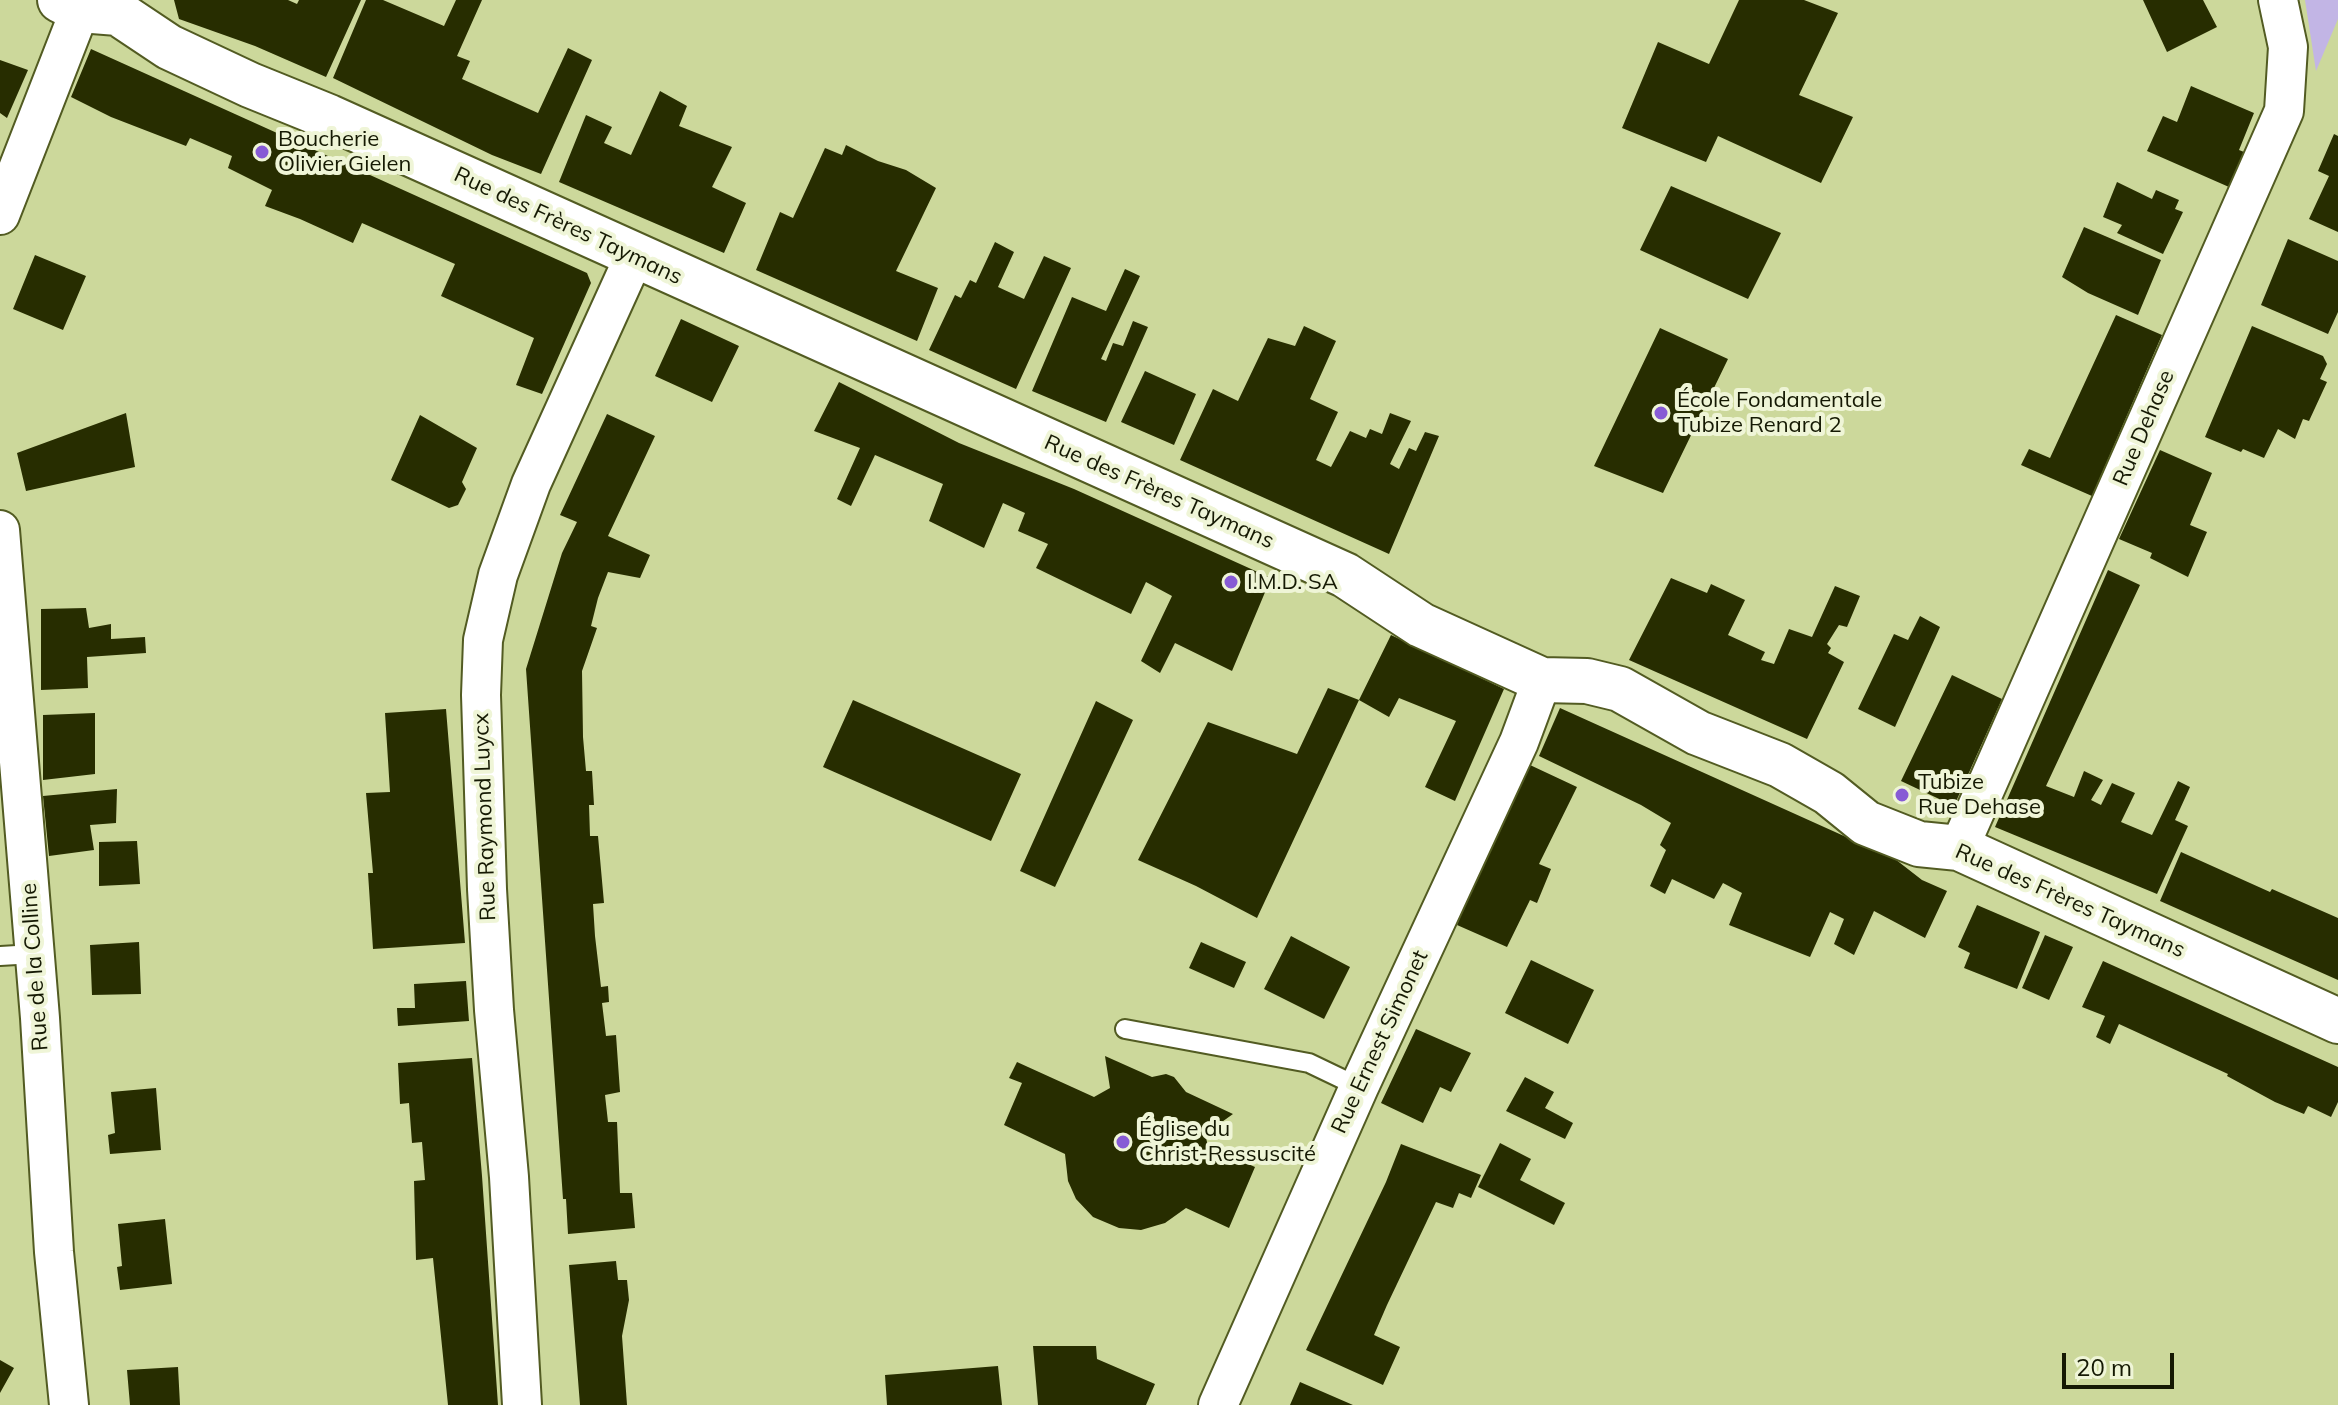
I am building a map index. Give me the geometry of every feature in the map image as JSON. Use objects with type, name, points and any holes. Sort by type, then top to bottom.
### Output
[{"type":"street","name":"Rue Dehase","points":[[1959,848],[2284,111],[2288,47],[2278,0]]},
{"type":"street","name":"Rue des Frères Taymans","points":[[96,6],[182,53],[1345,575],[1421,625],[1542,680],[1587,681],[1620,689],[1698,733],[1780,765],[1829,793],[1866,823],[1919,844],[1959,848],[2338,1021]]},
{"type":"street","points":[[0,215],[96,6]]},
{"type":"street","name":"Rue Raymond Luycx","points":[[522,1405],[509,1177],[487,889],[481,695],[483,640],[498,575],[531,484],[634,257]]},
{"type":"street","name":"Rue de la Colline","points":[[0,530],[17,955],[54,1252],[69,1405]]},
{"type":"street","name":"Rue Ernest Simonet","points":[[1218,1405],[1359,1087],[1519,742],[1542,680]]},
{"type":"lane","points":[[1125,1029],[1309,1063],[1359,1087]]},
{"type":"shaded area","points":[[2305,0],[2338,0],[2338,19],[2316,71]]},
{"type":"building","points":[[174,0],[288,0],[297,4],[299,0],[361,0],[326,77],[255,46],[179,19]]},
{"type":"building","points":[[366,0],[383,0],[444,26],[456,0],[482,0],[457,56],[470,61],[462,79],[538,113],[568,48],[592,60],[541,174],[492,155],[333,78]]},
{"type":"building","points":[[1739,0],[1804,0],[1838,13],[1799,95],[1853,117],[1821,183],[1718,136],[1706,162],[1622,128],[1658,42],[1709,64]]},
{"type":"building","points":[[2143,0],[2203,0],[2217,27],[2167,52]]},
{"type":"building","points":[[91,49],[587,273],[591,283],[542,394],[516,385],[534,338],[441,296],[455,264],[362,223],[353,243],[265,206],[272,190],[228,168],[232,156],[190,138],[186,146],[111,117],[71,97]]},
{"type":"building","points":[[0,60],[28,70],[7,118],[0,113]]},
{"type":"building","points":[[2191,86],[2254,113],[2239,150],[2244,152],[2229,187],[2147,151],[2163,116],[2177,122]]},
{"type":"building","points":[[660,91],[687,106],[679,126],[732,147],[712,187],[746,203],[724,253],[559,182],[586,115],[612,127],[604,143],[631,155]]},
{"type":"building","points":[[2334,134],[2338,136],[2338,232],[2309,219],[2329,176],[2318,171]]},
{"type":"building","points":[[846,145],[878,161],[906,170],[936,188],[896,271],[938,288],[917,341],[756,270],[780,212],[793,218],[825,148],[842,155]]},
{"type":"building","points":[[2117,182],[2152,199],[2156,190],[2179,200],[2175,209],[2183,212],[2163,254],[2117,233],[2122,225],[2103,217]]},
{"type":"building","points":[[1671,186],[1781,233],[1748,299],[1640,250]]},
{"type":"building","points":[[2084,227],[2161,260],[2138,315],[2088,293],[2062,277]]},
{"type":"building","points":[[2288,239],[2338,261],[2338,312],[2328,334],[2261,305]]},
{"type":"building","points":[[995,242],[1014,252],[998,287],[1024,299],[1044,256],[1071,268],[1016,389],[929,350],[955,295],[961,298],[970,280],[976,283]]},
{"type":"building","points":[[35,255],[86,276],[63,330],[13,309]]},
{"type":"building","points":[[1125,269],[1140,276],[1101,359],[1106,361],[1113,343],[1123,346],[1133,321],[1148,327],[1106,422],[1032,391],[1072,297],[1106,311]]},
{"type":"building","points":[[2116,315],[2162,335],[2092,496],[2021,465],[2029,449],[2050,458]]},
{"type":"building","points":[[681,319],[739,346],[712,402],[655,376]]},
{"type":"building","points":[[1304,326],[1336,341],[1310,399],[1338,412],[1316,460],[1331,467],[1350,431],[1366,438],[1370,429],[1382,434],[1390,413],[1411,421],[1390,464],[1399,469],[1409,448],[1416,451],[1425,432],[1439,436],[1389,554],[1180,460],[1213,389],[1238,401],[1268,338],[1295,346]]},
{"type":"building","points":[[2252,326],[2323,356],[2327,364],[2320,379],[2327,382],[2309,421],[2303,419],[2295,439],[2278,429],[2264,458],[2205,437]]},
{"type":"building","name":"École Fondamentale Tubize Renard 2","points":[[1660,328],[1728,359],[1663,493],[1594,466]]},
{"type":"building","points":[[1145,371],[1196,394],[1174,445],[1121,422]]},
{"type":"building","points":[[839,382],[959,443],[1074,489],[1271,578],[1232,671],[1175,643],[1160,673],[1141,661],[1172,596],[1146,582],[1131,614],[1036,568],[1048,544],[1018,531],[1025,513],[1003,503],[984,548],[929,521],[943,484],[875,455],[851,506],[837,499],[860,448],[814,431]]},
{"type":"building","points":[[126,413],[135,467],[26,491],[17,453]]},
{"type":"building","points":[[607,414],[655,436],[608,536],[650,555],[640,578],[608,572],[591,626],[597,628],[582,671],[586,771],[592,771],[594,805],[589,805],[590,836],[598,836],[604,903],[593,904],[595,936],[601,987],[608,986],[609,1002],[602,1003],[606,1036],[616,1035],[620,1092],[605,1095],[608,1122],[617,1122],[620,1193],[632,1193],[635,1228],[568,1234],[526,669],[562,553],[577,522],[560,515]]},
{"type":"building","points":[[420,415],[477,448],[462,482],[466,489],[458,505],[449,508],[391,480]]},
{"type":"building","points":[[2160,450],[2212,473],[2190,525],[2207,532],[2188,577],[2150,558],[2152,553],[2119,539]]},
{"type":"building","points":[[2108,570],[2140,585],[2046,786],[2074,797],[2084,771],[2103,780],[2091,800],[2101,805],[2112,783],[2135,793],[2121,822],[2152,835],[2178,781],[2190,787],[2175,820],[2188,826],[2157,894],[1995,827]]},
{"type":"building","points":[[1671,578],[1707,593],[1711,584],[1745,600],[1728,635],[1765,652],[1761,660],[1774,664],[1789,629],[1812,637],[1835,586],[1860,596],[1847,627],[1839,625],[1827,644],[1831,648],[1828,653],[1844,662],[1807,739],[1629,660]]},
{"type":"building","points":[[86,608],[89,628],[111,624],[111,639],[145,637],[146,653],[87,657],[88,688],[41,690],[41,609]]},
{"type":"building","points":[[1920,616],[1940,627],[1895,727],[1858,709],[1894,634],[1908,640]]},
{"type":"building","points":[[1391,635],[1504,689],[1455,801],[1425,787],[1456,721],[1399,698],[1389,717],[1359,700]]},
{"type":"building","points":[[1952,675],[2002,699],[1954,806],[1901,781]]},
{"type":"building","points":[[1328,688],[1359,700],[1257,918],[1138,860],[1208,722],[1297,754]]},
{"type":"building","points":[[853,700],[1021,774],[991,841],[823,767]]},
{"type":"building","points":[[1096,701],[1133,720],[1055,887],[1020,871]]},
{"type":"building","points":[[1560,708],[1895,859],[1922,880],[1947,891],[1925,938],[1874,911],[1854,955],[1834,944],[1844,919],[1830,912],[1810,957],[1729,925],[1742,893],[1723,883],[1714,899],[1672,879],[1665,894],[1650,886],[1666,850],[1660,845],[1671,823],[1641,805],[1539,756]]},
{"type":"building","points":[[446,709],[465,943],[373,949],[368,873],[373,873],[366,793],[390,792],[385,713]]},
{"type":"building","points":[[95,713],[95,774],[43,780],[43,715]]},
{"type":"building","points":[[1530,765],[1577,787],[1539,864],[1551,869],[1537,903],[1530,900],[1507,947],[1457,925],[1476,877]]},
{"type":"building","points":[[117,789],[116,823],[90,825],[94,850],[49,856],[43,796]]},
{"type":"building","points":[[137,841],[140,884],[99,886],[99,842]]},
{"type":"building","points":[[2181,852],[2338,918],[2338,980],[2160,901]]},
{"type":"building","points":[[1977,905],[2040,932],[2017,989],[1964,968],[1970,953],[1958,947]]},
{"type":"building","points":[[2045,935],[2073,947],[2049,1000],[2022,988]]},
{"type":"building","points":[[1291,936],[1350,967],[1324,1019],[1264,989]]},
{"type":"building","points":[[139,942],[141,994],[92,995],[90,945]]},
{"type":"building","points":[[1201,942],[1246,962],[1234,988],[1189,968]]},
{"type":"building","points":[[1531,960],[1594,990],[1568,1044],[1505,1013]]},
{"type":"building","points":[[2103,961],[2338,1067],[2338,1102],[2331,1117],[2308,1106],[2304,1114],[2275,1102],[2228,1074],[2119,1024],[2110,1044],[2096,1037],[2105,1016],[2082,1007]]},
{"type":"building","points":[[466,981],[469,1021],[398,1026],[397,1008],[415,1008],[414,984]]},
{"type":"building","points":[[1416,1029],[1471,1053],[1451,1092],[1440,1087],[1423,1123],[1381,1103]]},
{"type":"building","name":"Église du Christ-Ressuscité","points":[[1105,1056],[1152,1077],[1166,1074],[1174,1077],[1186,1092],[1233,1114],[1205,1134],[1209,1150],[1255,1167],[1229,1228],[1186,1208],[1165,1223],[1141,1230],[1119,1228],[1093,1217],[1076,1199],[1068,1181],[1065,1154],[1004,1125],[1022,1083],[1009,1078],[1017,1062],[1094,1097],[1110,1088]]},
{"type":"building","points":[[472,1058],[498,1405],[448,1405],[433,1258],[416,1260],[414,1181],[425,1180],[422,1142],[412,1143],[409,1103],[400,1104],[398,1063]]},
{"type":"building","points":[[1525,1077],[1554,1092],[1545,1108],[1573,1123],[1565,1139],[1506,1111]]},
{"type":"building","points":[[156,1088],[161,1150],[110,1154],[108,1135],[115,1133],[111,1092]]},
{"type":"building","points":[[1500,1143],[1531,1159],[1520,1180],[1565,1203],[1554,1225],[1478,1187]]},
{"type":"building","points":[[1401,1144],[1481,1175],[1471,1198],[1459,1193],[1453,1208],[1436,1202],[1387,1305],[1374,1335],[1400,1347],[1383,1385],[1306,1350]]},
{"type":"building","points":[[165,1219],[172,1284],[120,1290],[117,1267],[122,1266],[118,1224]]},
{"type":"building","points":[[616,1261],[618,1280],[627,1280],[629,1300],[622,1336],[627,1405],[580,1405],[569,1265]]},
{"type":"building","points":[[1033,1346],[1096,1346],[1097,1359],[1155,1384],[1146,1405],[1038,1405]]},
{"type":"building","points":[[0,1360],[14,1368],[0,1393]]},
{"type":"building","points":[[998,1366],[1002,1405],[887,1405],[885,1375]]},
{"type":"building","points":[[178,1367],[180,1405],[130,1405],[127,1370]]},
{"type":"building","points":[[1300,1382],[1353,1405],[1290,1405]]},
{"type":"place","name":"Boucherie Olivier Gielen","points":[[262,152]]},
{"type":"place","name":"École Fondamentale Tubize Renard 2","points":[[1661,413]]},
{"type":"place","name":"I.M.D. SA","points":[[1231,582]]},
{"type":"place","name":"Tubize Rue Dehase","points":[[1902,795]]},
{"type":"place","name":"Église du Christ-Ressuscité","points":[[1123,1142]]}]
